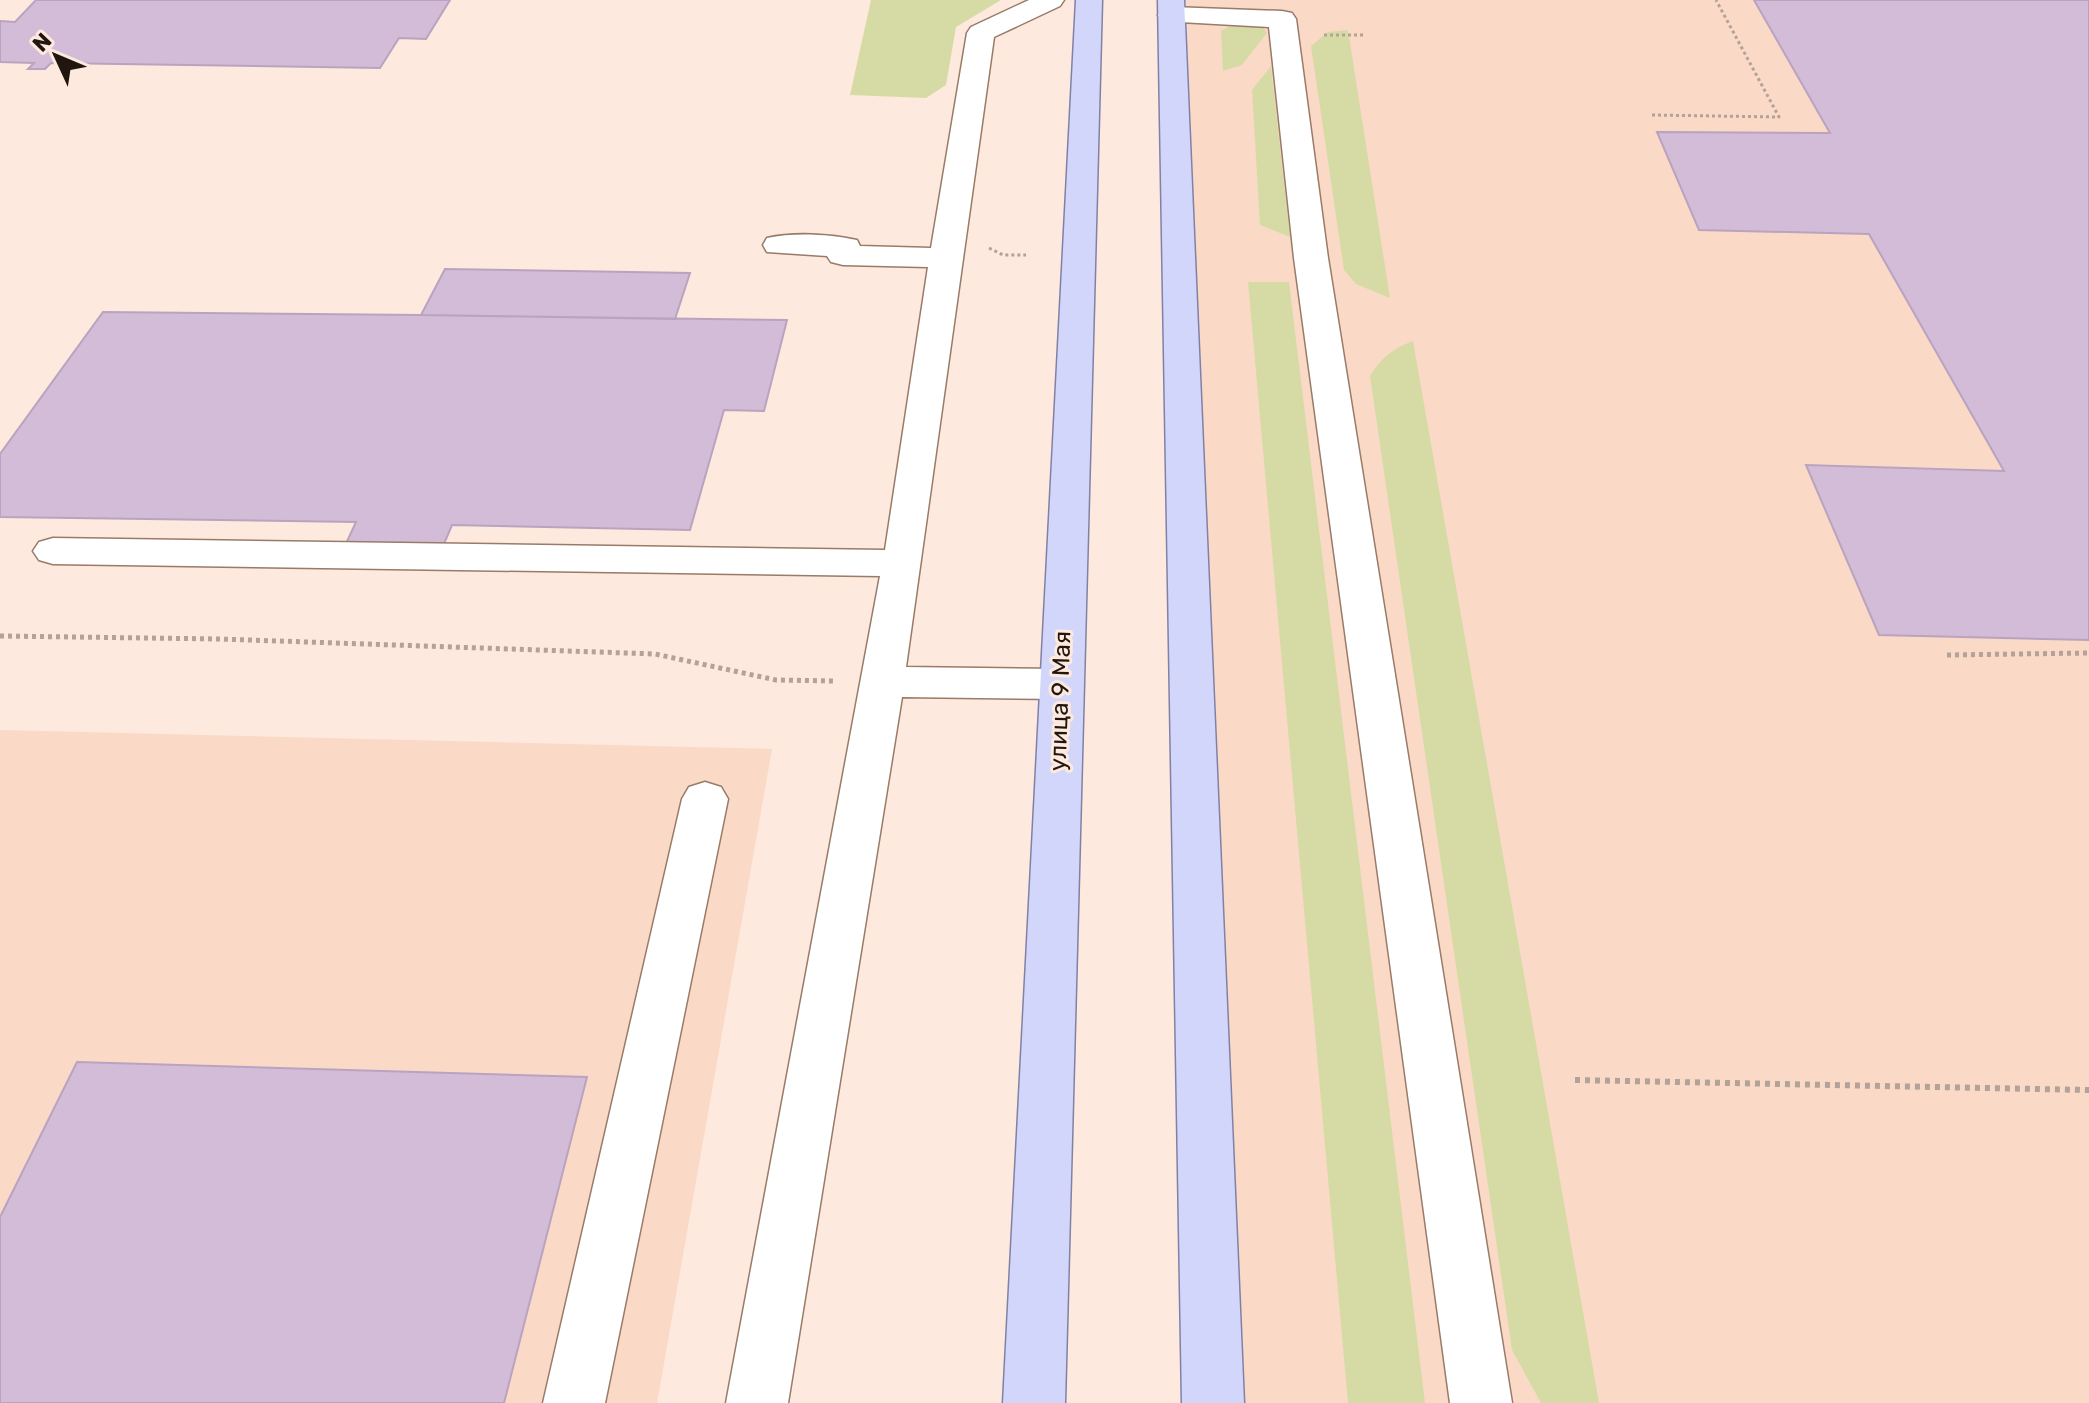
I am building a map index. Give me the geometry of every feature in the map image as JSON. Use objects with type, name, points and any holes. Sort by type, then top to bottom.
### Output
[{"type":"main road","name":"улица 9 Мая","points":[[1034,1403],[1089,0]]},
{"type":"main road","points":[[1172,8],[1213,1403]]},
{"type":"lane","points":[[757,1403],[903,563],[981,33],[1051,0]]},
{"type":"lane","points":[[1172,8],[1282,19],[1311,258],[1481,1403]]},
{"type":"lane","points":[[779,245],[845,247],[843,255],[947,258]]},
{"type":"lane","points":[[53,551],[903,563]]},
{"type":"lane","points":[[881,682],[1060,684]]},
{"type":"lane","points":[[574,1403],[705,799]]},
{"type":"path","points":[[1652,115],[1779,117],[1716,0]]},
{"type":"path","points":[[0,636],[220,639],[655,654],[776,680],[881,682]]},
{"type":"path","points":[[1947,655],[2089,653]]},
{"type":"path","points":[[1575,1080],[2089,1090]]},
{"type":"shaded area","points":[[1171,0],[2089,0],[2089,1403],[1213,1403]]},
{"type":"shaded area","points":[[0,730],[772,749],[657,1403],[0,1403]]},
{"type":"green space","points":[[871,0],[1001,0],[956,27],[946,85],[926,98],[850,95]]},
{"type":"green space","points":[[1231,25],[1263,27],[1267,33],[1242,65],[1223,71],[1221,31]]},
{"type":"green space","points":[[1348,30],[1390,298],[1356,284],[1344,270],[1311,46],[1328,32]]},
{"type":"green space","points":[[1271,66],[1290,237],[1260,225],[1252,90]]},
{"type":"green space","points":[[1248,282],[1289,282],[1425,1403],[1348,1403]]},
{"type":"green space","points":[[1413,341],[1599,1403],[1541,1403],[1512,1350],[1370,376],[1388,354]]},
{"type":"building","points":[[36,0],[450,0],[426,39],[399,38],[380,68],[51,63],[45,69],[28,69],[34,63],[0,62],[0,21],[15,22]]},
{"type":"building","points":[[1754,0],[2089,0],[2089,640],[1879,635],[1806,465],[2004,471],[1869,234],[1699,230],[1657,132],[1830,133]]},
{"type":"building","points":[[445,269],[690,273],[675,319],[421,315]]},
{"type":"building","points":[[103,312],[787,320],[764,411],[724,410],[690,530],[452,525],[441,551],[343,550],[356,522],[0,517],[0,454]]},
{"type":"building","points":[[77,1062],[587,1077],[504,1403],[0,1403],[0,1217]]}]
